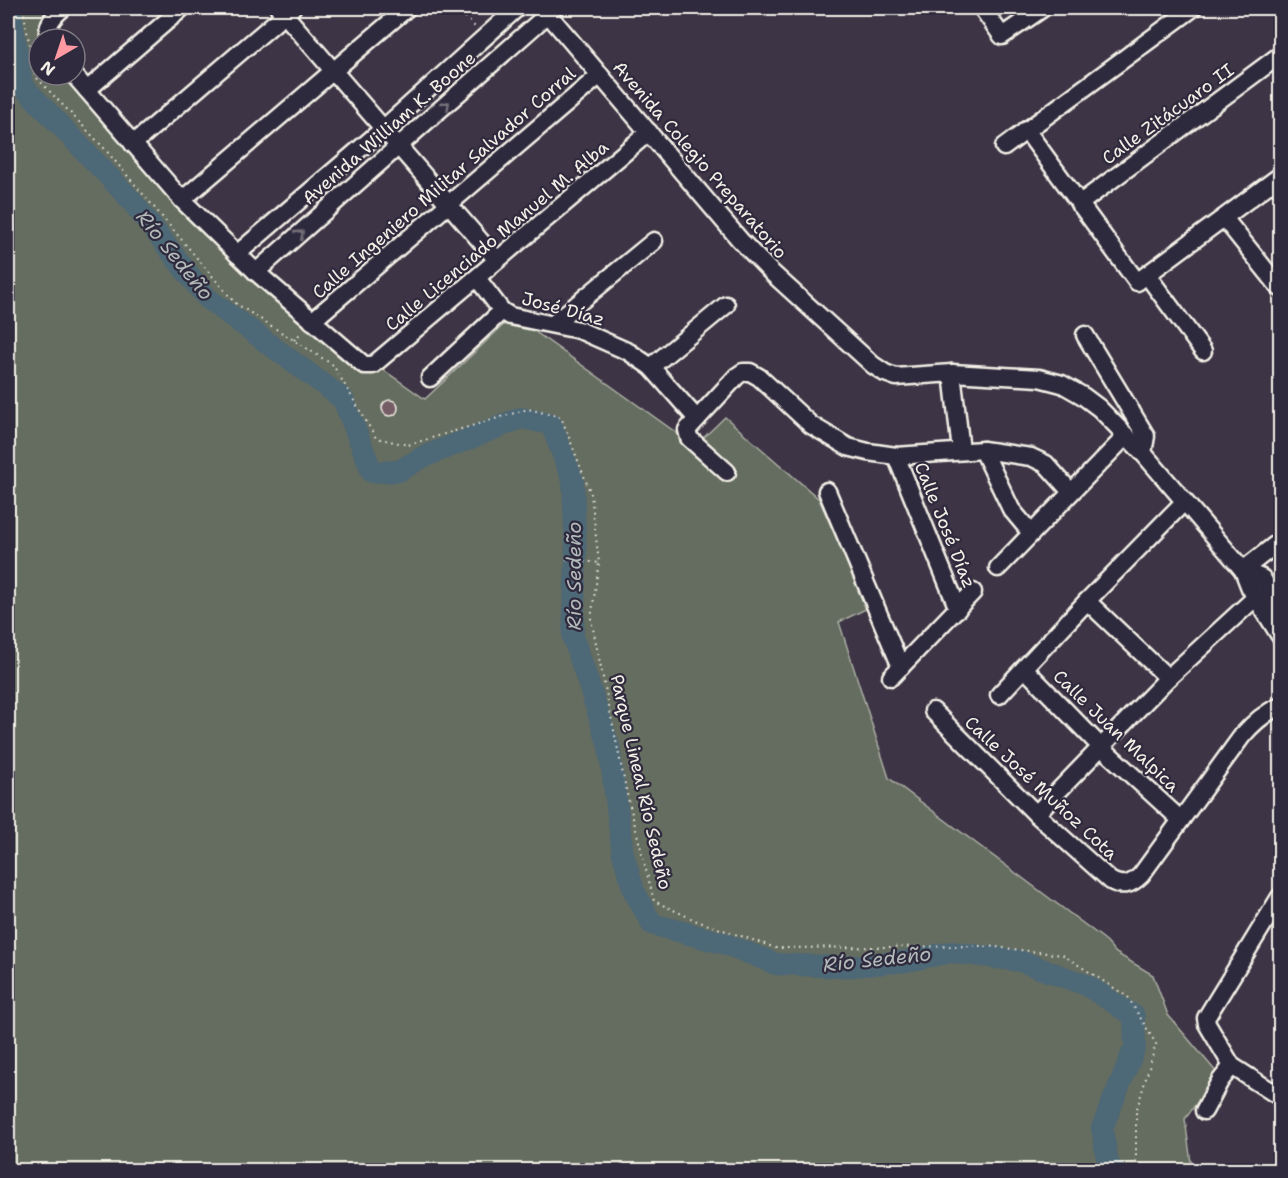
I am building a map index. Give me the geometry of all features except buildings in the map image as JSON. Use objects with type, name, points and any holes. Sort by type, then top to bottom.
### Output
[{"type":"street","points":[[49,27],[51,20],[63,8]]},
{"type":"street","points":[[87,90],[182,8]]},
{"type":"street","points":[[182,200],[407,8]]},
{"type":"street","name":"Avenida William K. Boone","points":[[237,254],[383,129],[517,8]]},
{"type":"street","points":[[982,8],[1002,36],[1043,8]]},
{"type":"street","points":[[1004,147],[1193,8]]},
{"type":"street","points":[[133,144],[286,10],[334,72],[497,260]]},
{"type":"street","name":"Avenida William K. Boone","points":[[256,272],[399,146],[545,10]]},
{"type":"street","name":"Avenida Colegio Preparatorio","points":[[545,10],[740,240],[771,272],[873,365],[885,374],[896,377],[952,373],[1039,378],[1062,384],[1083,396],[1143,453],[1243,570]]},
{"type":"street","name":"Calle Zitácuaro II","points":[[1079,204],[1281,56]]},
{"type":"street","name":"Calle Ingeniero Militar Salvador Corral","points":[[312,321],[600,75]]},
{"type":"street","points":[[84,87],[182,200],[256,272],[312,321]]},
{"type":"street","points":[[1026,130],[1079,204],[1203,351]]},
{"type":"street","name":"Calle Licenciado Manuel M. Alba","points":[[312,321],[364,365],[373,365],[649,132]]},
{"type":"street","points":[[1142,278],[1281,176]]},
{"type":"street","points":[[1224,218],[1281,288]]},
{"type":"street","points":[[553,324],[654,241]]},
{"type":"street","name":"José Díaz","points":[[477,278],[502,310],[510,316],[579,330],[614,344],[651,368],[697,419]]},
{"type":"street","points":[[651,368],[726,305]]},
{"type":"street","points":[[430,378],[502,310]]},
{"type":"street","points":[[1085,335],[1146,436],[1143,453]]},
{"type":"street","name":"Calle José Díaz","points":[[697,419],[736,376],[743,372],[750,372],[765,381],[811,425],[848,447],[896,456],[984,450],[1040,460],[1071,492]]},
{"type":"street","points":[[952,373],[961,451]]},
{"type":"street","points":[[697,419],[687,430],[689,438],[727,472]]},
{"type":"street","points":[[998,568],[1126,436]]},
{"type":"street","points":[[984,450],[1011,509],[1032,533]]},
{"type":"street","name":"Calle José Díaz","points":[[896,456],[958,609]]},
{"type":"street","points":[[827,491],[896,672],[974,592]]},
{"type":"street","points":[[999,695],[1184,502]]},
{"type":"street","points":[[1243,570],[1281,541]]},
{"type":"street","points":[[1243,570],[1250,588],[1281,636]]},
{"type":"street","points":[[1243,570],[1262,578],[1281,607]]},
{"type":"street","points":[[1036,814],[1168,678],[1256,597]]},
{"type":"street","points":[[1087,601],[1168,678]]},
{"type":"street","name":"Calle Juan Malpica","points":[[1025,669],[1101,747],[1181,820]]},
{"type":"street","points":[[1181,820],[1242,736],[1255,722],[1281,706]]},
{"type":"street","name":"Calle José Muñoz Cota","points":[[933,711],[1036,814],[1111,881],[1119,885],[1126,885],[1141,876],[1181,820]]},
{"type":"street","points":[[1281,897],[1206,1018],[1207,1024],[1232,1066],[1281,1097]]},
{"type":"street","points":[[1204,1111],[1220,1081],[1232,1066]]},
{"type":"path","points":[[457,8],[485,38]]},
{"type":"path","name":"Parque Lineal Río Sedeño","points":[[566,559],[598,563],[591,619],[627,794],[654,901],[697,921],[776,948],[987,946],[1063,955],[1128,997],[1156,1044],[1136,1112],[1136,1170]]},
{"type":"green space","points":[[8,8],[62,8],[54,27],[27,27],[27,87],[86,87],[264,286],[425,399],[513,316],[695,446],[725,417],[819,499],[868,608],[839,622],[889,778],[1104,939],[1116,953],[1153,975],[1168,1015],[1218,1074],[1185,1119],[1192,1170],[8,1170]]},
{"type":"waterway","name":"Río Sedeño","points":[[10,8],[22,85],[131,200],[207,298],[343,399],[372,472],[399,471],[423,457],[521,418],[551,424],[573,481],[576,555],[573,637],[609,746],[623,854],[634,891],[652,924],[723,943],[776,964],[843,967],[907,961],[951,952],[1020,961],[1086,985],[1134,1016],[1135,1047],[1102,1128],[1108,1164],[1113,1170]]}]
